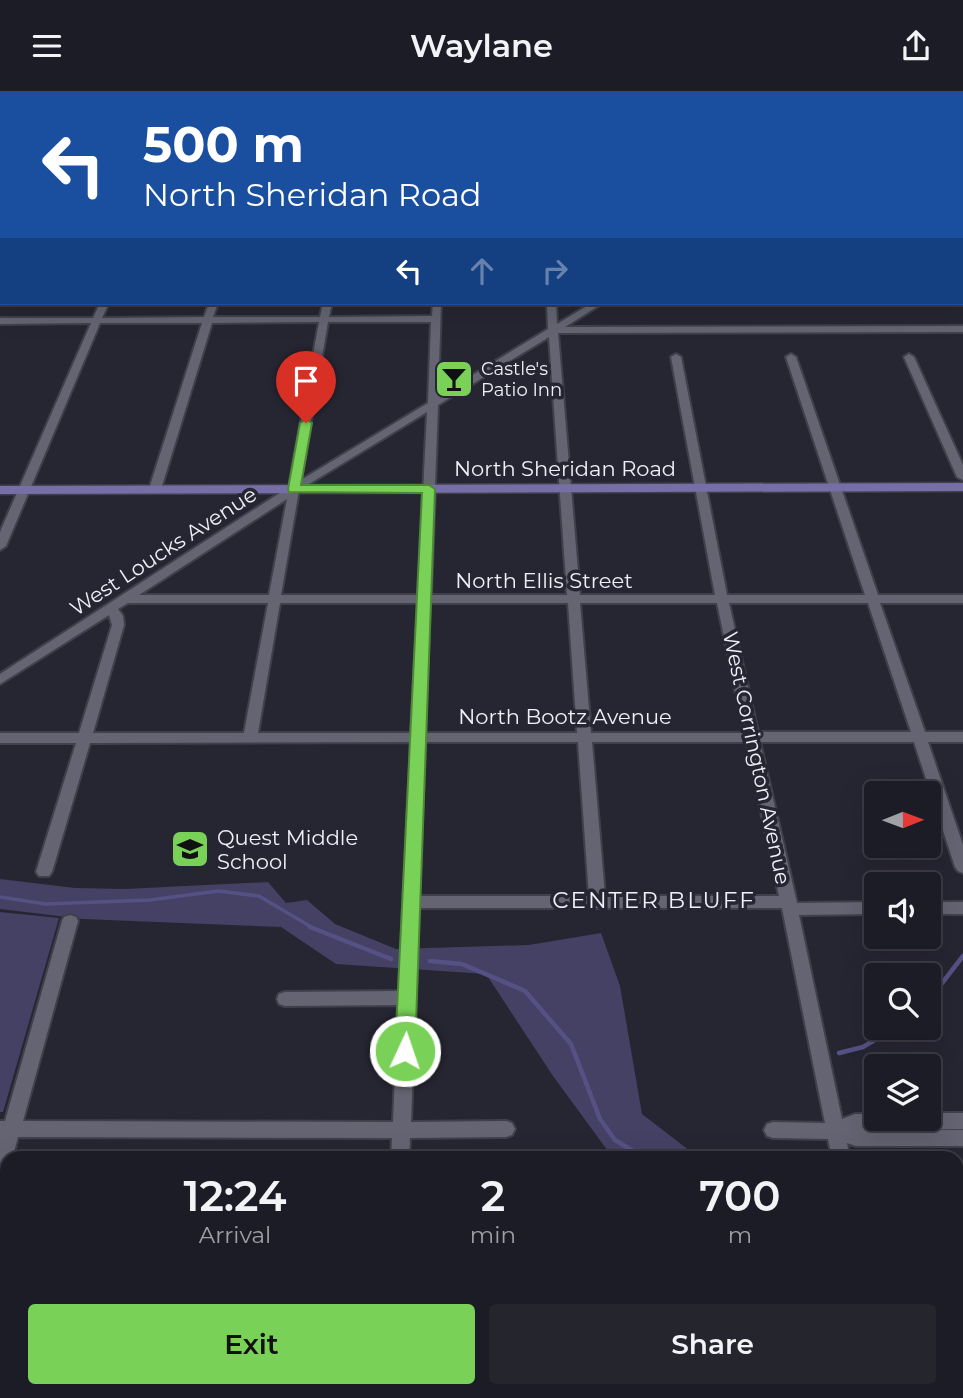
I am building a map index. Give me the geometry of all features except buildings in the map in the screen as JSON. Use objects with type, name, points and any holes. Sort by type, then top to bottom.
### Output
[{"type":"main road","name":"North Sheridan Road","points":[[0,490],[963,488]]},
{"type":"street","points":[[0,546],[103,305]]},
{"type":"street","points":[[155,489],[211,305]]},
{"type":"street","points":[[250,737],[327,305]]},
{"type":"street","points":[[400,1151],[437,305]]},
{"type":"street","points":[[551,305],[597,899]]},
{"type":"street","name":"West Loucks Avenue","points":[[0,680],[294,489],[595,305]]},
{"type":"street","points":[[0,321],[436,319]]},
{"type":"street","points":[[554,330],[963,329]]},
{"type":"street","name":"West Corrington Avenue","points":[[676,357],[722,599],[839,1151]]},
{"type":"street","points":[[792,357],[963,867]]},
{"type":"street","points":[[909,357],[963,477]]},
{"type":"street","points":[[297,471],[315,476]]},
{"type":"street","points":[[274,502],[290,509]]},
{"type":"street","name":"North Ellis Street","points":[[125,599],[963,599]]},
{"type":"street","points":[[44,872],[118,625],[117,616],[111,608]]},
{"type":"street","name":"North Bootz Avenue","points":[[0,738],[963,737]]},
{"type":"street","points":[[412,902],[597,899],[864,908]]},
{"type":"street","points":[[941,908],[963,908]]},
{"type":"street","points":[[3,1151],[6,1129],[70,921]]},
{"type":"street","points":[[285,999],[408,998]]},
{"type":"street","points":[[835,1131],[855,1122],[963,1121]]},
{"type":"street","points":[[6,1129],[506,1129]]},
{"type":"street","points":[[773,1130],[835,1131],[856,1138],[963,1138]]},
{"type":"shaded area","points":[[0,879],[75,888],[125,889],[268,882],[286,903],[307,900],[335,924],[396,949],[529,945],[601,933],[620,986],[642,1114],[690,1151],[608,1151],[553,1076],[486,974],[336,964],[281,927],[83,919],[0,909]]},
{"type":"shaded area","points":[[0,912],[59,918],[3,1112],[0,1112]]},
{"type":"waterway","points":[[0,897],[46,904],[150,900],[218,891],[259,896],[313,928]]},
{"type":"waterway","points":[[310,927],[391,959]]},
{"type":"waterway","points":[[941,984],[963,956]]},
{"type":"waterway","points":[[430,961],[462,964],[525,991],[571,1044],[600,1119],[615,1140],[633,1151]]},
{"type":"waterway","points":[[839,1053],[863,1047],[875,1040]]},
{"type":"place","name":"Castle's Patio Inn","points":[[454,379]]},
{"type":"place","name":"Quest Middle School","points":[[190,849]]},
{"type":"district","name":"CENTER BLUFF","points":[[654,900]]},
{"type":"route","points":[[306,423],[294,489],[429,489],[405,1051]]}]
